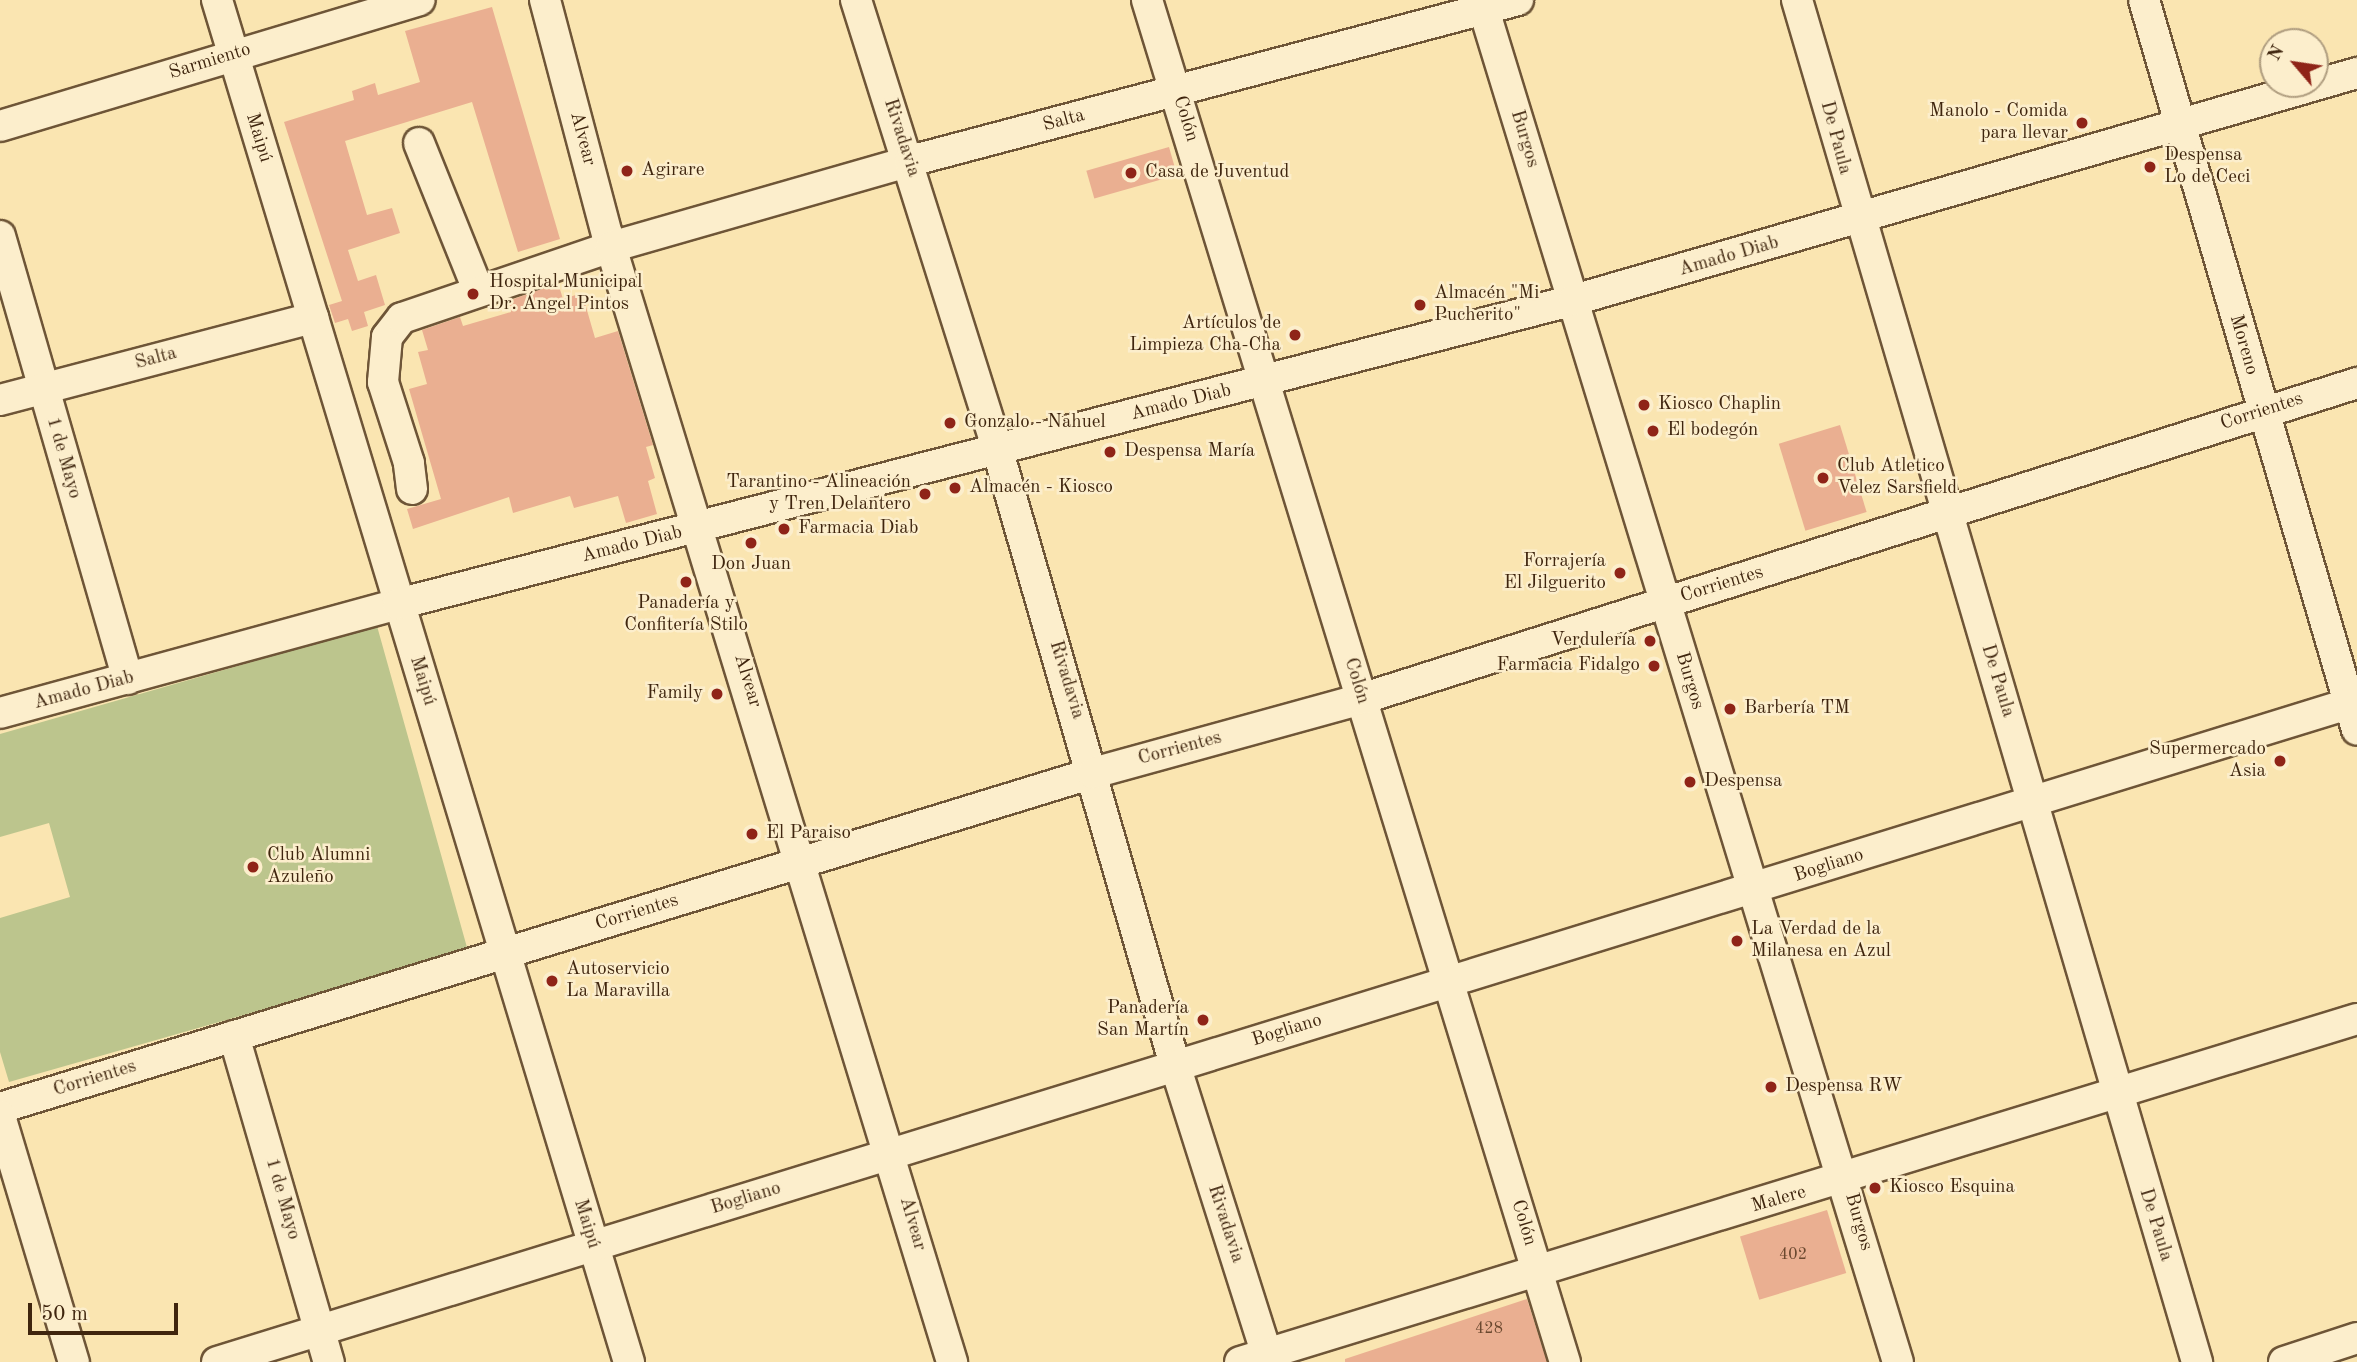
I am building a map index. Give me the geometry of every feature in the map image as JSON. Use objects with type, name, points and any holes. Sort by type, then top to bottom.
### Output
[{"type":"street","name":"Maipú","points":[[217,0],[503,954],[629,1362]]},
{"type":"street","name":"Sarmiento","points":[[0,126],[420,0]]},
{"type":"street","name":"Alvear","points":[[545,0],[611,247],[802,861],[952,1362]]},
{"type":"street","name":"Rivadavia","points":[[856,0],[909,161],[1093,773],[1259,1359]]},
{"type":"street","name":"Colón","points":[[1147,0],[1565,1362]]},
{"type":"street","name":"Salta","points":[[412,489],[409,463],[383,382],[387,337],[402,318],[611,247],[909,161],[1176,91],[1482,5],[1518,0]]},
{"type":"street","name":"De Paula","points":[[1797,0],[1857,221],[1948,514],[2033,802],[2115,1096],[2197,1362]]},
{"type":"street","name":"Moreno","points":[[2144,0],[2262,412],[2355,712]]},
{"type":"street","name":"Burgos","points":[[1482,5],[1753,890],[1846,1180],[1898,1362]]},
{"type":"street","name":"Amado Diab","points":[[0,713],[398,604],[700,528],[996,448],[1263,383],[1574,300],[2181,128],[2357,73]]},
{"type":"street","points":[[419,144],[478,290]]},
{"type":"street","name":"1 de Mayo","points":[[0,236],[42,389],[128,679]]},
{"type":"street","name":"Salta","points":[[0,400],[313,318]]},
{"type":"street","name":"Corrientes","points":[[0,1108],[1093,773],[1361,699],[2357,383]]},
{"type":"street","name":"Bogliano","points":[[217,1362],[2033,802],[2355,712]]},
{"type":"street","name":"Malere","points":[[1259,1359],[1537,1271],[1846,1180],[2357,1019]]},
{"type":"street","name":"1 de Mayo","points":[[234,1037],[329,1362]]},
{"type":"street","points":[[0,1116],[74,1362]]},
{"type":"street","points":[[2284,1362],[2357,1338]]},
{"type":"green space","name":"Club Alumni Azuleño","points":[[377,626],[468,951],[9,1082],[0,1052],[0,918],[70,897],[49,823],[0,837],[0,734]]},
{"type":"building","points":[[492,7],[560,239],[518,252],[472,102],[345,141],[367,215],[392,208],[400,233],[348,250],[358,281],[376,275],[385,305],[364,312],[368,326],[352,331],[348,319],[335,323],[329,305],[342,301],[284,122],[354,100],[352,91],[375,83],[378,95],[420,82],[405,31]]},
{"type":"building","name":"Casa de Juventud","points":[[1169,147],[1177,175],[1094,199],[1086,171]]},
{"type":"building","points":[[558,283],[563,299],[582,293],[595,338],[618,331],[653,445],[646,447],[655,478],[648,481],[657,514],[626,523],[618,496],[574,508],[570,496],[513,513],[509,497],[413,529],[407,509],[441,499],[409,389],[427,384],[418,352],[428,350],[422,330],[460,317],[463,326],[511,312],[508,301]]},
{"type":"building","name":"Club Atletico Velez Sarsfield","points":[[1840,425],[1867,512],[1805,531],[1779,444]]},
{"type":"building","points":[[1827,1210],[1846,1273],[1759,1300],[1740,1237]]},
{"type":"building","points":[[1527,1299],[1547,1362],[1345,1362],[1345,1359]]},
{"type":"place","name":"Manolo - Comida para llevar","points":[[2082,123]]},
{"type":"place","name":"Despensa Lo de Ceci","points":[[2150,167]]},
{"type":"place","name":"Agirare","points":[[627,171]]},
{"type":"place","name":"Casa de Juventud","points":[[1131,173]]},
{"type":"place","name":"Hospital Municipal Dr. Ángel Pintos","points":[[473,294]]},
{"type":"place","name":"Almacén \"Mi Pucherito\"","points":[[1420,305]]},
{"type":"place","name":"Artículos de Limpieza Cha-Cha","points":[[1295,335]]},
{"type":"place","name":"Kiosco Chaplin","points":[[1644,405]]},
{"type":"place","name":"Gonzalo - Nahuel","points":[[950,423]]},
{"type":"place","name":"El bodegón","points":[[1653,431]]},
{"type":"place","name":"Despensa María","points":[[1110,452]]},
{"type":"place","name":"Club Atletico Velez Sarsfield","points":[[1823,478]]},
{"type":"place","name":"Almacén - Kiosco","points":[[955,488]]},
{"type":"place","name":"Tarantino - Alineación y Tren Delantero","points":[[925,494]]},
{"type":"place","name":"Farmacia Diab","points":[[784,529]]},
{"type":"place","name":"Don Juan","points":[[751,543]]},
{"type":"place","name":"Forrajería El Jilguerito","points":[[1620,573]]},
{"type":"place","name":"Panadería y Confitería Stilo","points":[[686,582]]},
{"type":"place","name":"Verdulería","points":[[1650,641]]},
{"type":"place","name":"Farmacia Fidalgo","points":[[1654,666]]},
{"type":"place","name":"Family","points":[[717,694]]},
{"type":"place","name":"Barbería TM","points":[[1730,709]]},
{"type":"place","name":"Supermercado Asia","points":[[2280,761]]},
{"type":"place","name":"Despensa","points":[[1690,782]]},
{"type":"place","name":"El Paraiso","points":[[752,834]]},
{"type":"place","name":"Club Alumni Azuleño","points":[[253,867]]},
{"type":"place","name":"La Verdad de la Milanesa en Azul","points":[[1737,941]]},
{"type":"place","name":"Autoservicio La Maravilla","points":[[552,981]]},
{"type":"place","name":"Panadería San Martín","points":[[1203,1020]]},
{"type":"place","name":"Despensa RW","points":[[1771,1087]]},
{"type":"place","name":"Kiosco Esquina","points":[[1875,1188]]}]
